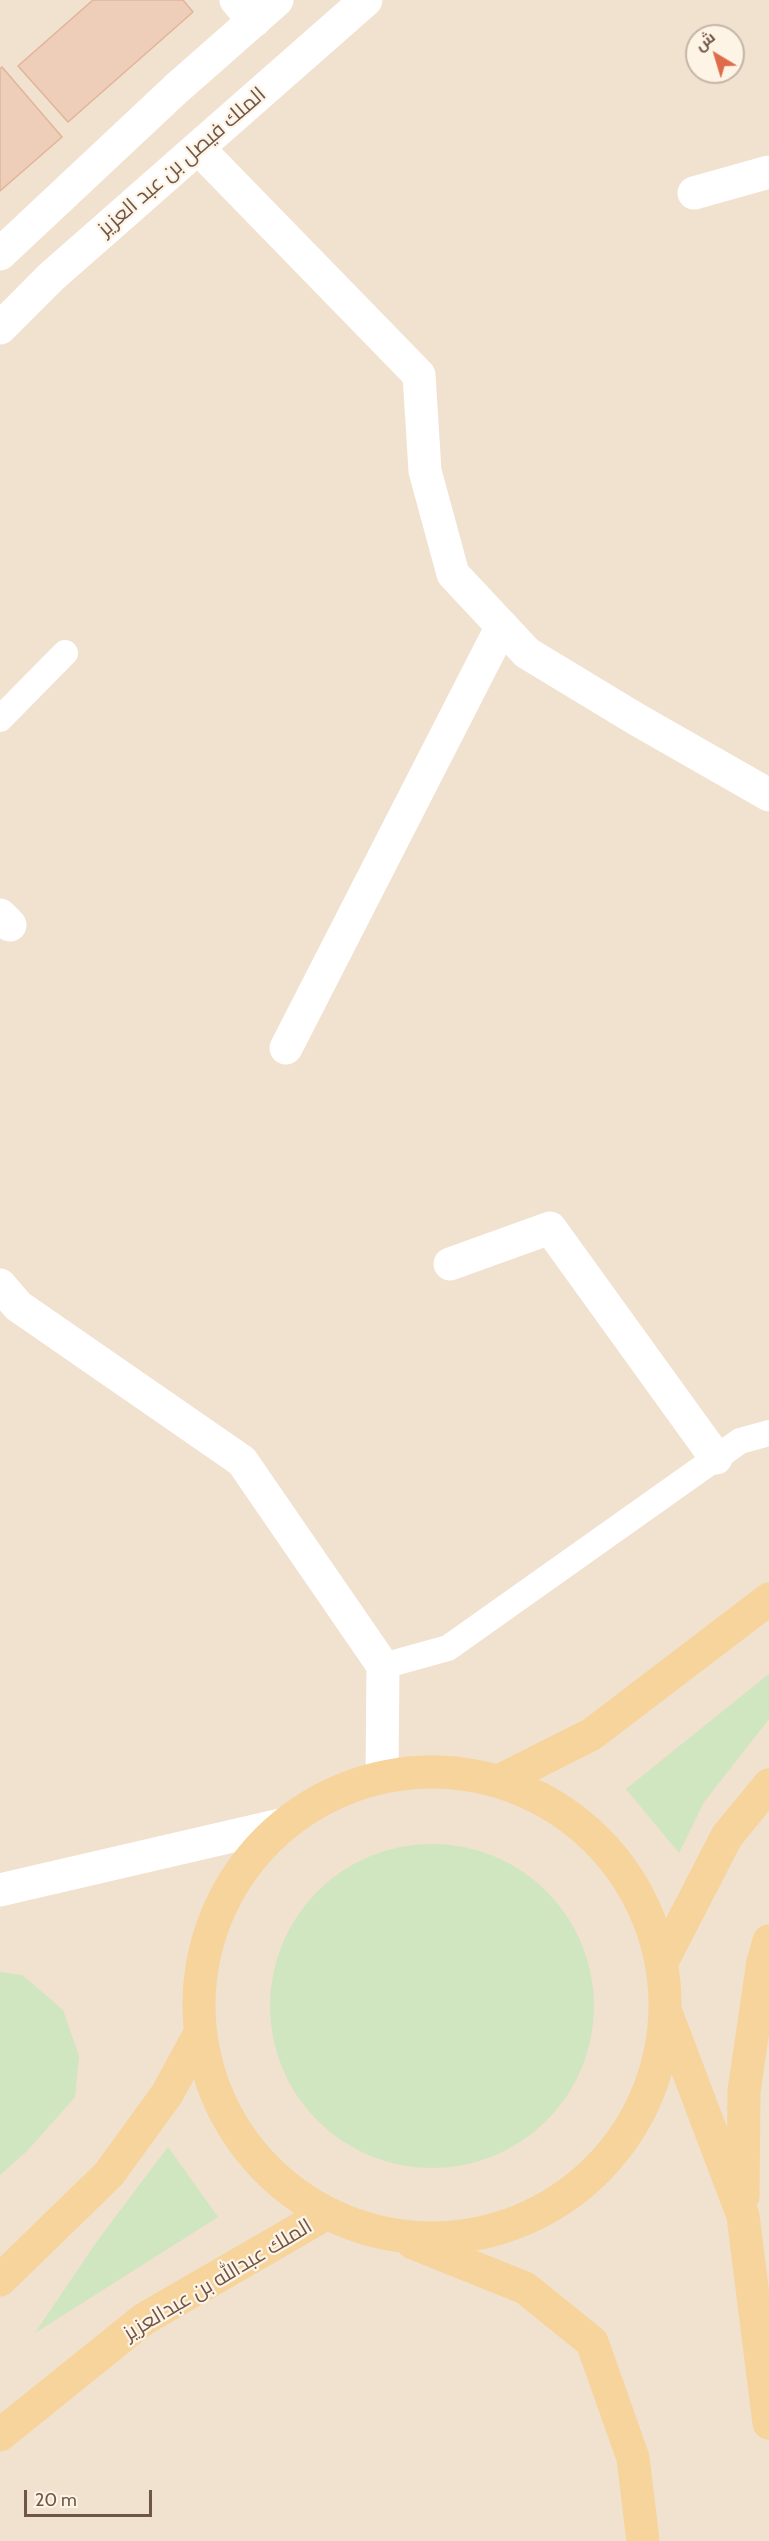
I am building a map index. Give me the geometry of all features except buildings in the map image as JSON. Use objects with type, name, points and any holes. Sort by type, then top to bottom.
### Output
[{"type":"main road","points":[[501,1780],[592,1734],[769,1599]]},
{"type":"main road","points":[[400,2238],[478,2235],[550,2207],[610,2157],[651,2091],[667,2015],[663,1960],[643,1899],[608,1847],[559,1806],[501,1780],[442,1770],[382,1775],[280,1825],[229,1886],[201,1958],[198,2037],[220,2109],[264,2170],[324,2215],[400,2238],[525,2288],[592,2342],[633,2458],[643,2541]]},
{"type":"main road","points":[[663,1960],[727,1836],[769,1785]]},
{"type":"main road","points":[[769,1941],[763,1962],[744,2091],[743,2216],[769,2423]]},
{"type":"main road","points":[[667,2015],[743,2216]]},
{"type":"main road","points":[[0,2280],[108,2174],[167,2094],[198,2037]]},
{"type":"main road","name":"الملك عبدالله بن عبدالعزيز","points":[[0,2435],[144,2319],[324,2215]]},
{"type":"street","name":"الملك فيصل بن عبد العزيز","points":[[0,328],[51,277],[366,0]]},
{"type":"street","points":[[0,254],[177,88],[255,7]]},
{"type":"street","points":[[198,148],[419,375],[425,471],[453,574],[527,653],[769,795]]},
{"type":"street","points":[[694,193],[769,172]]},
{"type":"street","points":[[286,1048],[502,626]]},
{"type":"street","points":[[450,1264],[549,1228],[716,1458]]},
{"type":"street","points":[[0,1285],[18,1306],[242,1461],[383,1666],[382,1775]]},
{"type":"street","points":[[0,1890],[280,1825]]},
{"type":"lane","points":[[0,719],[65,653]]},
{"type":"lane","points":[[383,1666],[448,1648],[740,1441],[769,1433]]},
{"type":"shaded area","points":[[0,0],[769,0],[769,2541],[0,2541]]},
{"type":"green space","points":[[769,1674],[769,1719],[704,1802],[679,1853],[626,1789]]},
{"type":"green space","points":[[432,1844],[464,1847],[494,1856],[522,1871],[547,1891],[567,1916],[582,1944],[591,1974],[594,2006],[591,2038],[582,2068],[567,2096],[547,2121],[522,2141],[494,2156],[464,2165],[432,2168],[400,2165],[370,2156],[342,2141],[317,2121],[297,2096],[282,2068],[273,2038],[270,2006],[273,1974],[282,1944],[297,1916],[317,1891],[342,1871],[370,1856],[400,1847]]},
{"type":"green space","points":[[0,1972],[22,1975],[63,2010],[79,2056],[75,2097],[28,2150],[0,2175]]},
{"type":"green space","points":[[168,2147],[218,2217],[35,2333],[98,2240]]}]
